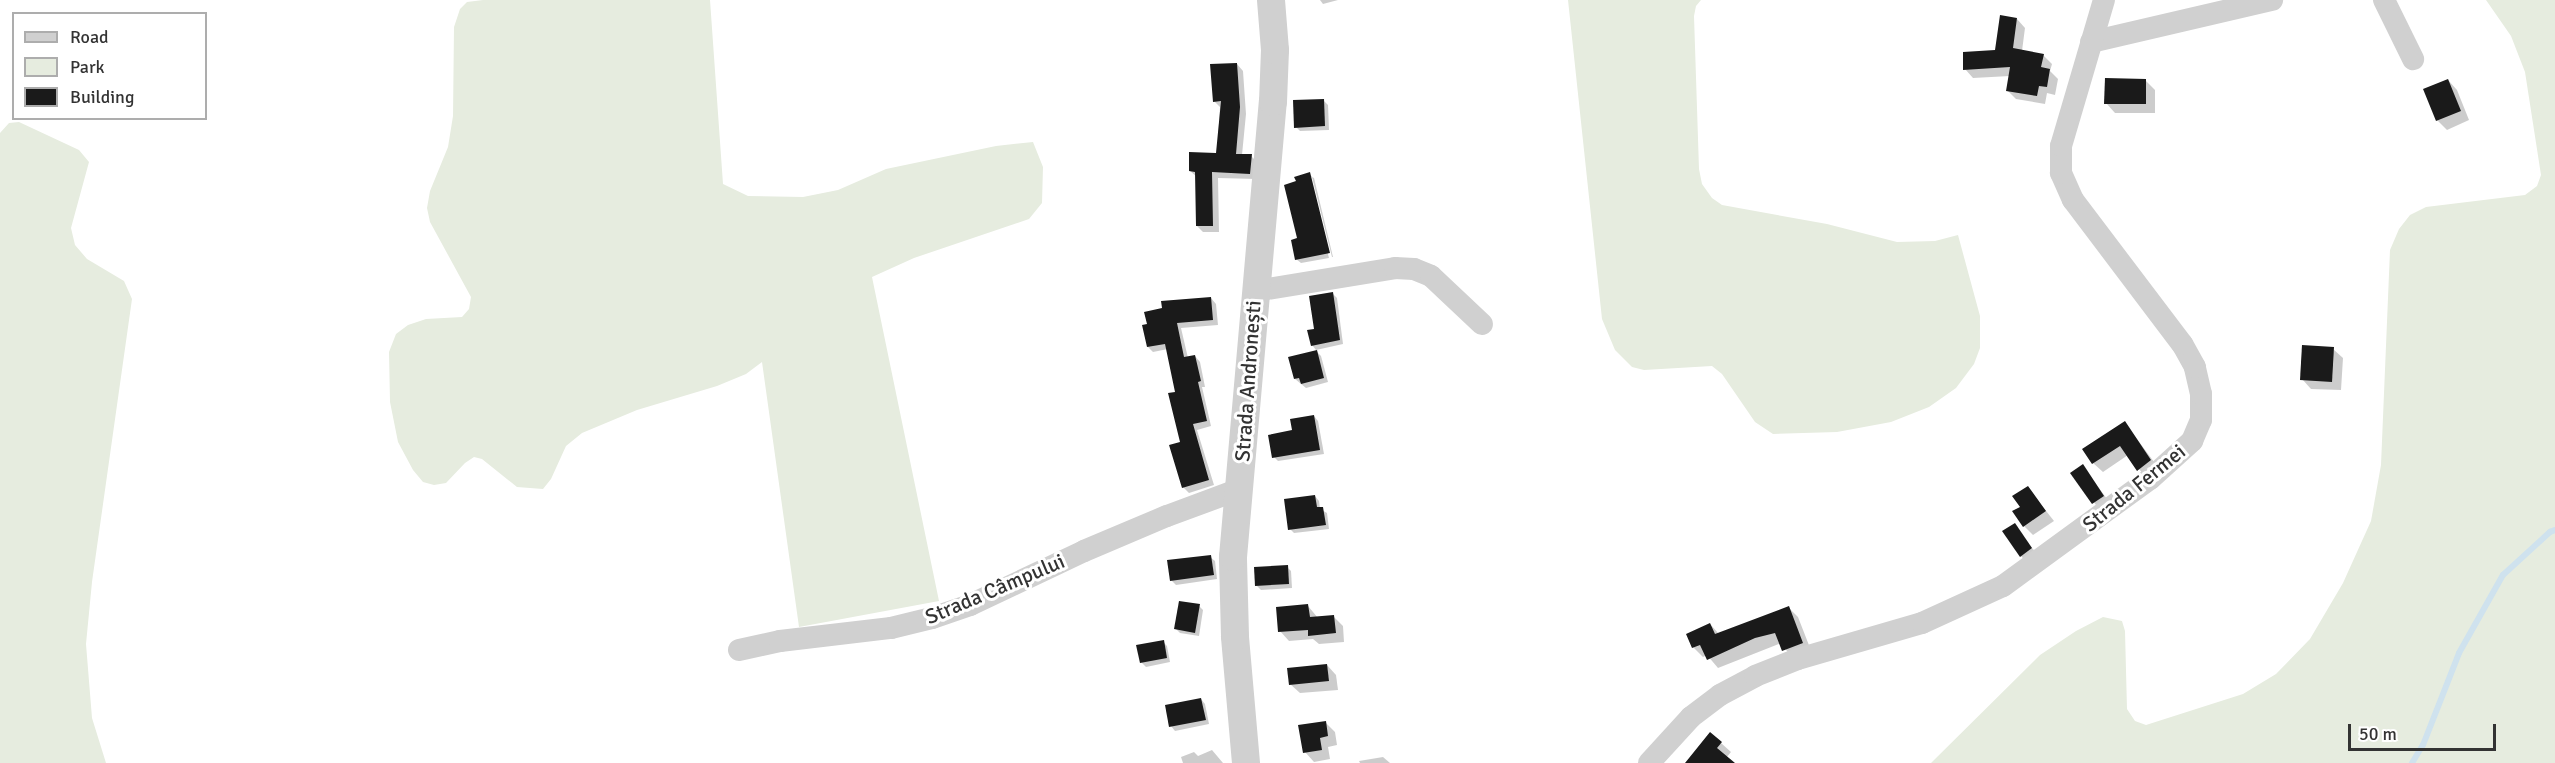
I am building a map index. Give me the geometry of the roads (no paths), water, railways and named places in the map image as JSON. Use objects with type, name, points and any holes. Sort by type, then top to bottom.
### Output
[{"type":"street","name":"Strada Andronești","points":[[1246,763],[1235,636],[1233,556],[1273,102],[1275,50],[1271,0]]},
{"type":"street","name":"Strada Fermei","points":[[1648,763],[1690,717],[1720,695],[1755,676],[1798,659],[1922,623],[2003,586],[2150,479],[2192,441],[2201,420],[2201,394],[2195,367],[2182,344],[2073,200],[2061,173],[2061,146],[2104,0]]},
{"type":"street","points":[[2091,42],[2272,0]]},
{"type":"street","points":[[2384,0],[2413,59]]},
{"type":"street","points":[[1255,291],[1395,268],[1414,269],[1431,276],[1482,324]]},
{"type":"street","name":"Strada Câmpului","points":[[739,650],[780,641],[891,628],[932,618],[970,605],[1156,520],[1240,489]]},
{"type":"waterway","points":[[2412,763],[2423,745],[2459,653],[2503,575],[2555,530]]}]
